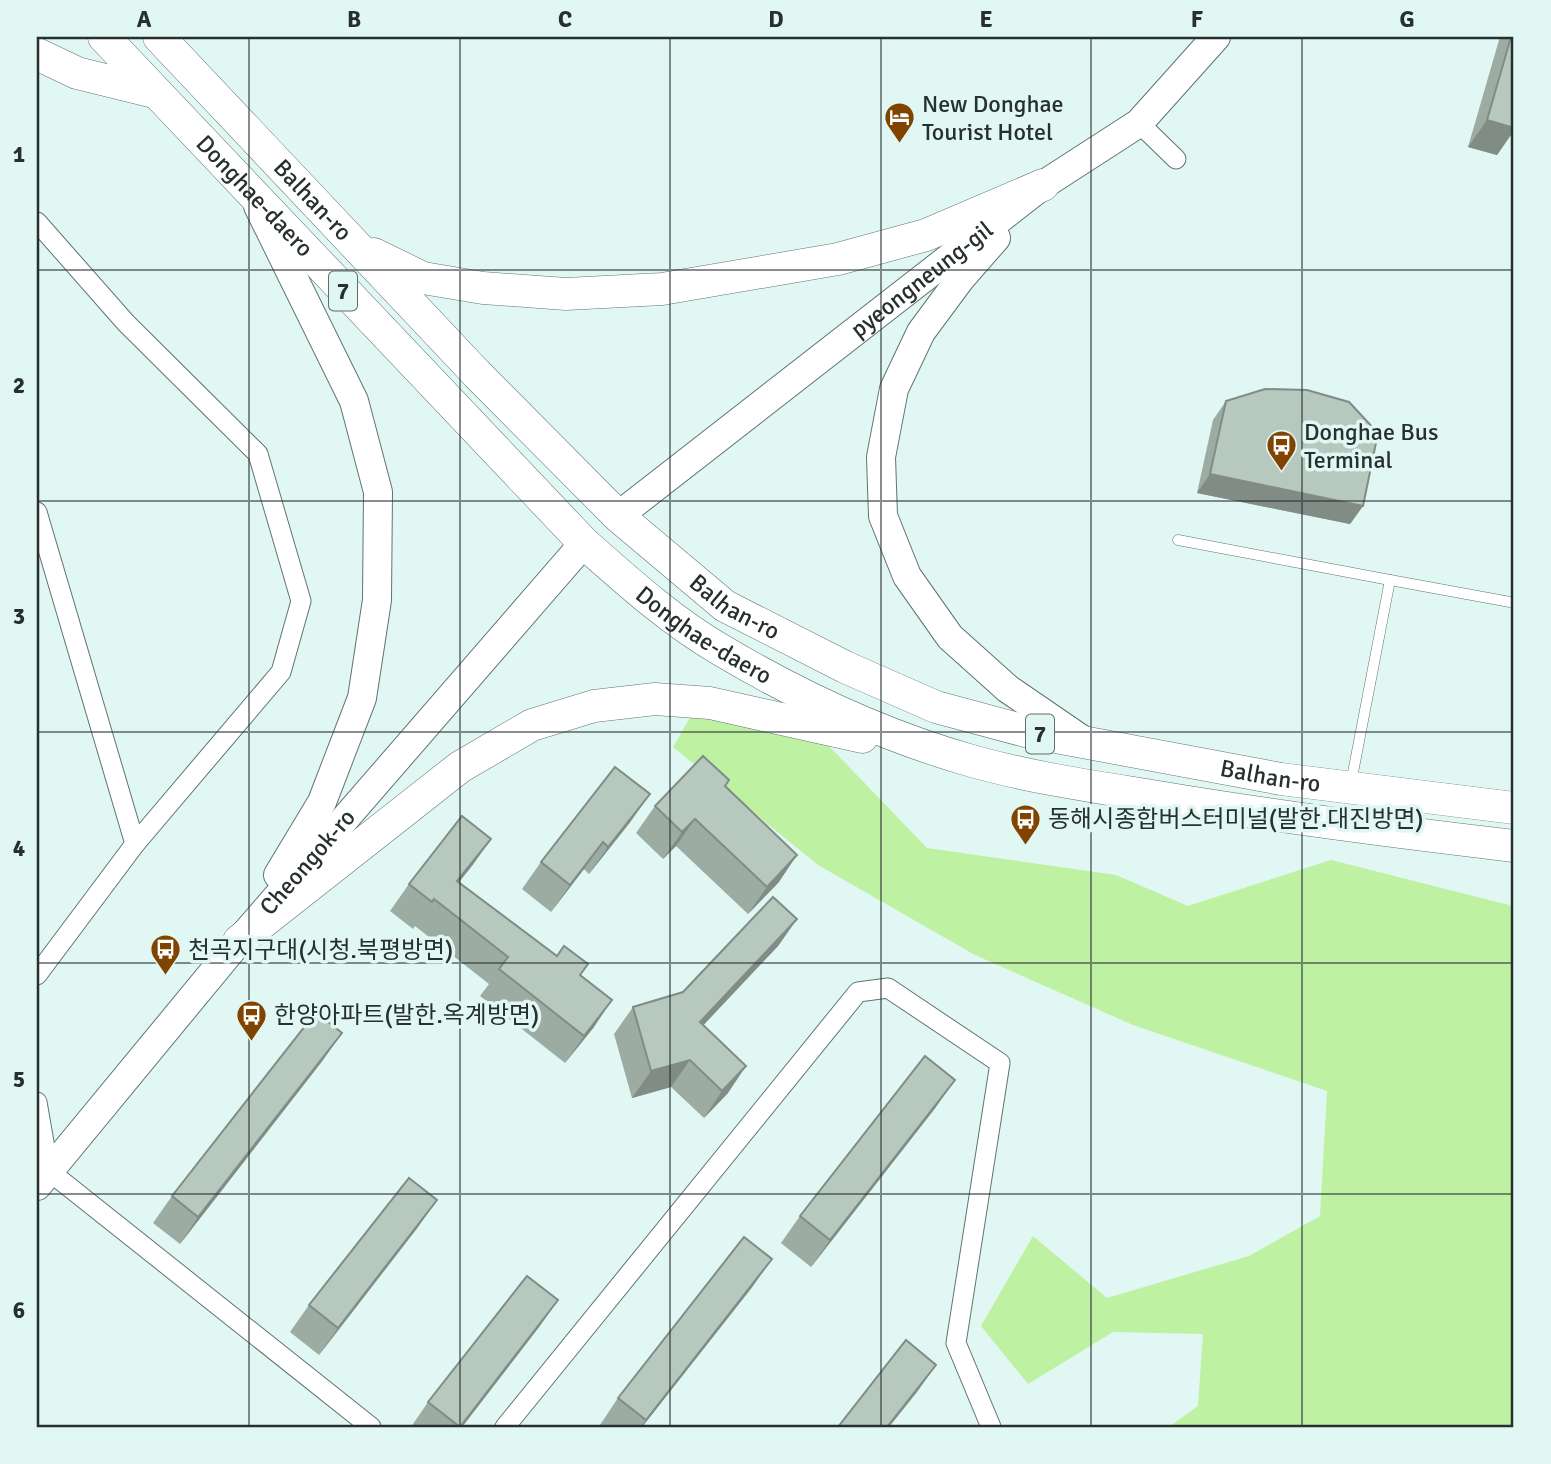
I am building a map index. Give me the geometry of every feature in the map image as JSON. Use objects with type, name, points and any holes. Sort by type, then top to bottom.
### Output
[{"type":"main road","name":"Donghae-daero","points":[[104,37],[584,543],[648,599],[719,649],[797,692],[875,727],[972,761],[1077,784],[1248,812],[1514,846]]},
{"type":"main road","name":"Balhan-ro","points":[[159,37],[618,516],[724,606],[845,667],[936,707],[1029,732],[1281,779],[1514,808]]},
{"type":"main road","points":[[37,54],[77,73],[154,92]]},
{"type":"main road","points":[[356,245],[423,278],[483,288],[566,294],[662,289],[838,259],[926,235],[1043,185]]},
{"type":"main road","points":[[584,543],[618,516]]},
{"type":"main road","points":[[239,941],[460,767],[532,725],[594,706],[655,699],[710,703],[972,761]]},
{"type":"street","name":"pyeongneung-gil","points":[[618,516],[1043,185],[1139,123],[1216,37]]},
{"type":"street","points":[[1139,123],[1176,159]]},
{"type":"street","points":[[1043,185],[961,278],[921,332],[894,389],[881,457],[883,516],[907,576],[950,637],[1008,689],[1086,743]]},
{"type":"street","points":[[239,941],[322,802],[362,698],[377,600],[378,492],[354,401],[254,197]]},
{"type":"street","points":[[37,222],[126,323],[258,454],[301,601],[281,672],[135,844],[37,975]]},
{"type":"street","points":[[37,512],[135,844]]},
{"type":"street","name":"Cheongok-ro","points":[[43,1178],[239,941],[584,543]]},
{"type":"street","points":[[505,1427],[858,992],[888,988],[1000,1063],[956,1343],[991,1427]]},
{"type":"street","points":[[37,1102],[43,1178],[371,1427]]},
{"type":"lane","points":[[1178,540],[1510,602]]},
{"type":"lane","points":[[1351,787],[1390,580]]},
{"type":"green space","points":[[707,688],[827,744],[927,848],[1116,875],[1188,906],[1331,860],[1509,905],[1514,911],[1514,1427],[1169,1427],[1198,1406],[1203,1334],[1113,1332],[1028,1384],[981,1326],[1033,1236],[1107,1298],[1249,1256],[1320,1216],[1327,1091],[1133,1025],[975,955],[818,865],[673,747]]},
{"type":"building","points":[[1511,37],[1514,37],[1514,128],[1487,120]]},
{"type":"building","name":"Donghae Bus Terminal","points":[[1265,389],[1307,390],[1349,402],[1378,433],[1363,506],[1210,474],[1226,401]]},
{"type":"building","points":[[703,756],[729,780],[725,786],[797,855],[767,887],[695,819],[682,832],[655,806]]},
{"type":"building","points":[[615,767],[650,794],[608,847],[603,842],[570,885],[541,862]]},
{"type":"building","points":[[462,816],[491,839],[457,881],[557,956],[564,946],[588,964],[580,975],[612,1000],[584,1036],[499,969],[508,957],[434,899],[432,902],[409,884]]},
{"type":"building","points":[[773,897],[797,919],[700,1022],[746,1066],[722,1091],[690,1060],[651,1071],[633,1007],[683,992]]},
{"type":"building","points":[[316,1012],[342,1033],[198,1217],[172,1196]]},
{"type":"building","points":[[925,1056],[955,1080],[830,1240],[800,1216]]},
{"type":"building","points":[[409,1178],[437,1200],[338,1328],[309,1305]]},
{"type":"building","points":[[744,1237],[772,1259],[646,1420],[618,1398]]},
{"type":"building","points":[[527,1276],[558,1300],[460,1427],[428,1402]]},
{"type":"building","points":[[906,1340],[936,1365],[887,1427],[838,1427]]},
{"type":"place","name":"New Donghae Tourist Hotel","points":[[899,145]]},
{"type":"place","name":"Donghae Bus Terminal","points":[[1281,473]]},
{"type":"place","name":"동해시종합버스터미널(발한.대진방면)","points":[[1025,846]]},
{"type":"place","name":"천곡지구대(시청.북평방면)","points":[[165,977]]},
{"type":"place","name":"한양아파트(발한.옥계방면)","points":[[251,1042]]}]
